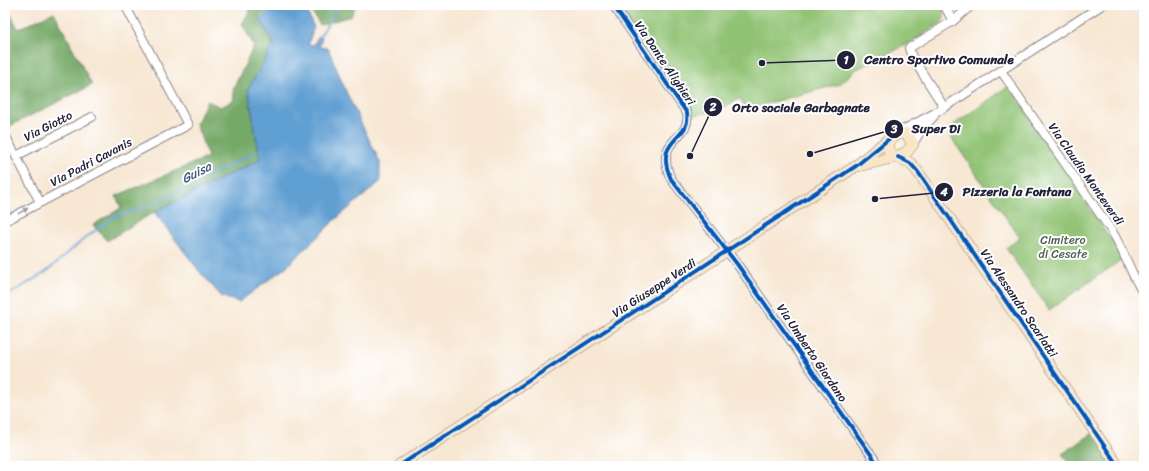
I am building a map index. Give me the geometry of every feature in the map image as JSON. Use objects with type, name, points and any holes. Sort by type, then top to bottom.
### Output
[{"type":"street","name":"Via Padri Cavanis","points":[[5,221],[188,124],[125,5]]},
{"type":"street","name":"Via Dante Alighieri","points":[[613,5],[687,113],[689,122],[683,132],[672,140],[667,151],[666,167],[671,180],[726,252]]},
{"type":"street","points":[[944,5],[953,21]]},
{"type":"street","points":[[944,107],[912,57],[909,48],[953,21],[972,5]]},
{"type":"street","name":"Via Giuseppe Verdi","points":[[400,466],[856,166],[893,136],[944,107],[1102,5]]},
{"type":"street","name":"Via Claudio Monteverdi","points":[[1001,71],[1113,233],[1122,248],[1133,276],[1144,294]]},
{"type":"street","name":"Via Giuseppe Verdi","points":[[913,145],[921,130],[936,112]]},
{"type":"street","name":"Via Giotto","points":[[16,156],[92,117]]},
{"type":"street","points":[[906,133],[913,145],[907,152],[897,157],[890,151],[887,145],[893,136],[906,133]]},
{"type":"street","name":"Via Giotto","points":[[5,135],[40,202]]},
{"type":"street","name":"Via Alessandro Scarlatti","points":[[913,145],[918,172]]},
{"type":"street","name":"Via Giuseppe Verdi","points":[[856,166],[897,157]]},
{"type":"street","name":"Via Alessandro Scarlatti","points":[[897,157],[910,163],[918,172],[1118,466]]},
{"type":"street","name":"Via Umberto Giordano","points":[[726,252],[737,264],[771,310],[879,466]]},
{"type":"green space","points":[[5,5],[7,5],[18,29],[54,12],[92,85],[6,128]]},
{"type":"green space","points":[[253,5],[277,5],[259,16],[274,44],[248,89],[260,159],[154,212],[107,241],[93,225],[121,208],[116,196],[208,157],[196,124],[207,101],[221,107],[234,100],[233,89],[254,46],[242,24]]},
{"type":"green space","points":[[308,5],[356,5],[351,16],[320,25]]},
{"type":"green space","points":[[617,5],[941,5],[944,12],[944,17],[941,23],[910,43],[855,70],[840,84],[746,109],[740,98],[720,110],[695,115],[690,112]]},
{"type":"green space","name":"Cimitero di Cesate","points":[[1009,86],[1091,204],[1088,206],[1124,258],[1049,310],[1006,248],[1020,238],[946,130]]},
{"type":"green space","points":[[1096,430],[1113,466],[1071,466],[1062,454]]},
{"type":"water","points":[[281,5],[304,5],[314,27],[308,44],[313,45],[319,36],[322,38],[319,47],[328,48],[348,96],[380,162],[380,182],[335,220],[286,267],[239,302],[222,297],[199,271],[154,212],[260,159],[248,89],[274,44],[259,18]]},
{"type":"waterway","name":"Guisa","points":[[319,38],[339,5]]},
{"type":"waterway","name":"Guisa","points":[[5,303],[10,294],[46,272],[84,239],[115,216],[149,206],[259,150]]},
{"type":"cycle path","points":[[613,5],[687,113],[687,122],[684,129],[669,147],[666,155],[666,165],[671,179],[737,264],[879,466]]},
{"type":"cycle path","points":[[399,466],[856,166],[890,138]]},
{"type":"cycle path","points":[[898,157],[910,163],[918,172],[1118,466]]},
{"type":"place","name":"Centro Sportivo Comunale","points":[[762,63]]},
{"type":"place","name":"Super Di","points":[[810,154]]},
{"type":"place","name":"Orto sociale Garbagnate","points":[[690,156]]},
{"type":"place","name":"Pizzeria la Fontana","points":[[875,199]]}]
